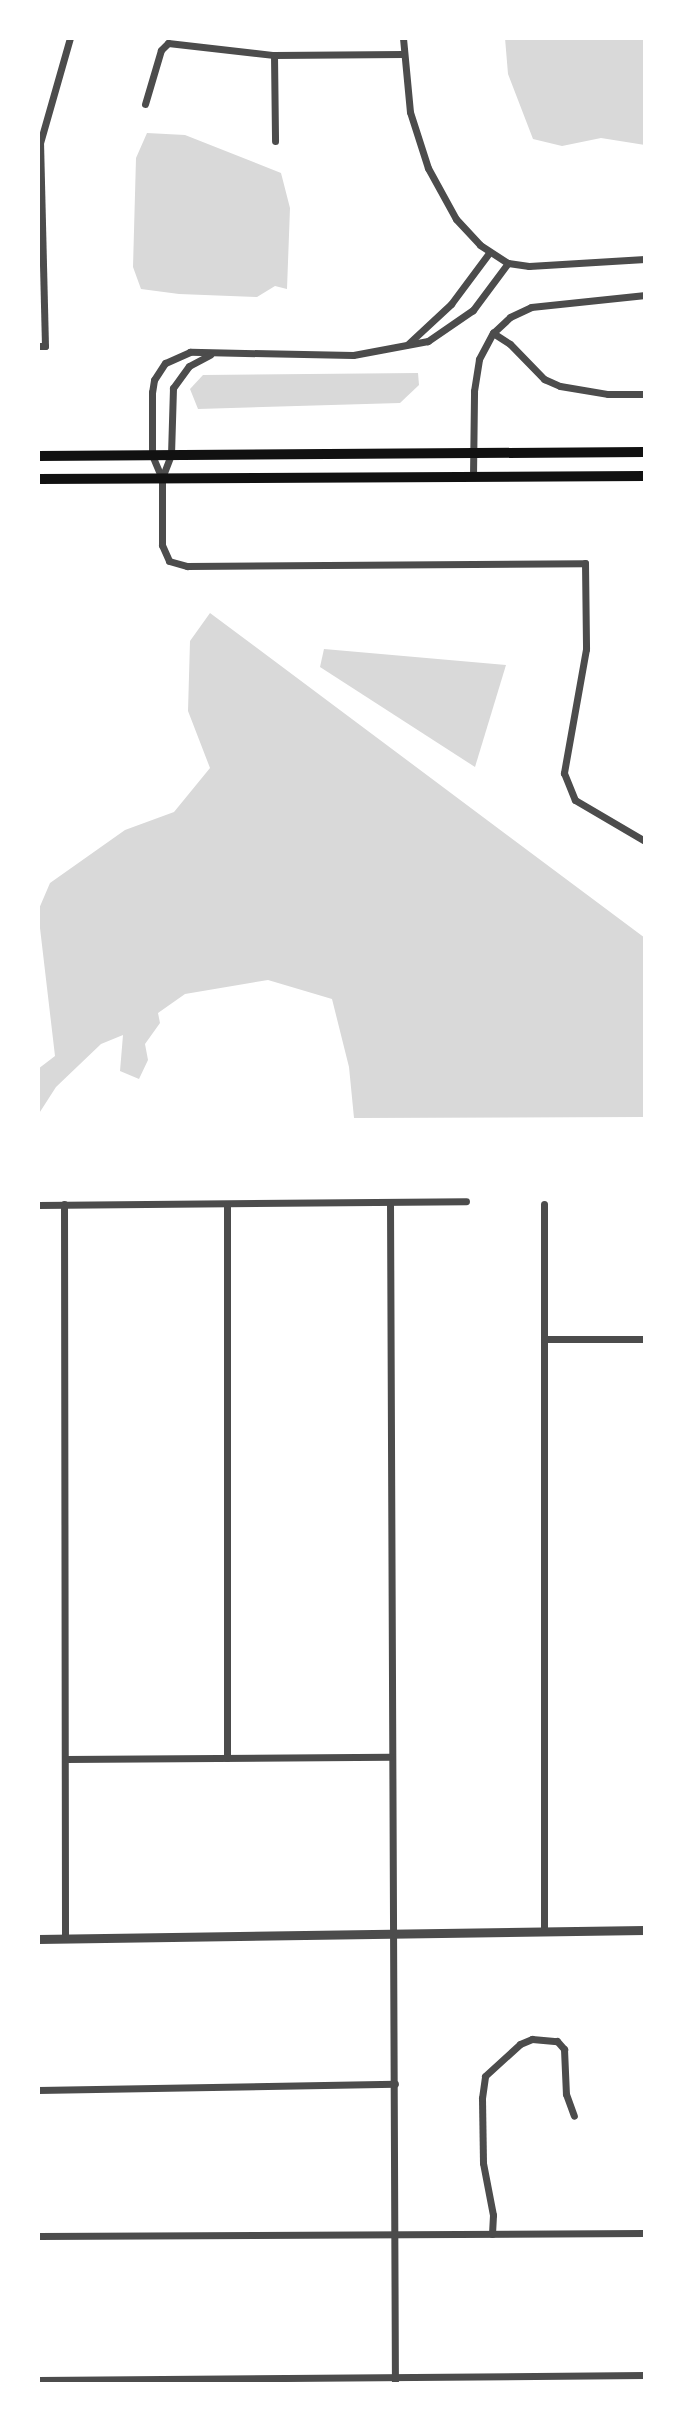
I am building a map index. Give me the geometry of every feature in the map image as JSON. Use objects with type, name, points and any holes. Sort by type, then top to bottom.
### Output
[{"type":"main road","points":[[38,456],[645,452]]},
{"type":"main road","points":[[38,479],[645,476]]},
{"type":"street","points":[[41,346],[40,143],[70,38]]},
{"type":"street","points":[[403,38],[410,112],[428,168],[456,219],[489,253],[508,263],[549,267],[645,259]]},
{"type":"street","points":[[145,104],[161,50],[168,43],[274,55],[403,54]]},
{"type":"street","points":[[274,55],[275,141]]},
{"type":"street","points":[[408,344],[464,289],[489,253]]},
{"type":"street","points":[[162,478],[152,455],[152,392],[159,370],[182,354],[353,355],[428,341],[443,334],[480,301],[508,263]]},
{"type":"street","points":[[464,289],[480,301]]},
{"type":"street","points":[[473,477],[478,369],[493,333],[510,317],[531,307],[554,302],[645,295]]},
{"type":"street","points":[[493,333],[510,344],[544,379],[560,386],[608,394],[645,394]]},
{"type":"street","points":[[212,354],[189,366],[173,388],[171,455],[162,478],[162,545],[169,561],[177,565],[585,563],[584,671],[564,773],[575,800],[645,841]]},
{"type":"street","points":[[38,1205],[466,1201]]},
{"type":"street","points":[[390,1202],[395,2381]]},
{"type":"street","points":[[64,1204],[65,1939]]},
{"type":"street","points":[[227,1204],[227,1758]]},
{"type":"street","points":[[544,1204],[544,1932]]},
{"type":"street","points":[[544,1339],[645,1339]]},
{"type":"street","points":[[65,1759],[390,1757]]},
{"type":"street","points":[[38,1939],[645,1930]]},
{"type":"street","points":[[492,2234],[493,2215],[483,2163],[482,2098],[485,2076],[520,2044],[532,2039],[557,2041],[564,2049],[566,2094],[574,2116]]},
{"type":"street","points":[[38,2090],[395,2084]]},
{"type":"street","points":[[38,2236],[645,2233]]},
{"type":"street","points":[[38,2380],[383,2375],[395,2381],[645,2375]]},
{"type":"shaded area","points":[[505,38],[645,38],[645,145],[601,138],[562,146],[533,139],[508,74]]},
{"type":"shaded area","points":[[147,133],[185,135],[281,173],[290,208],[287,289],[275,286],[257,297],[141,289],[133,267],[136,158]]},
{"type":"shaded area","points":[[418,373],[419,385],[400,403],[198,409],[190,389],[203,375]]},
{"type":"shaded area","points":[[210,613],[645,938],[645,1117],[354,1118],[349,1067],[332,999],[268,980],[185,994],[158,1013],[160,1023],[145,1044],[148,1060],[139,1079],[120,1071],[123,1035],[101,1044],[56,1087],[38,1115],[38,1069],[55,1056],[38,911],[50,883],[125,830],[174,812],[210,768],[188,711],[190,641]]},
{"type":"shaded area","points":[[324,649],[506,665],[475,767],[320,667]]}]
